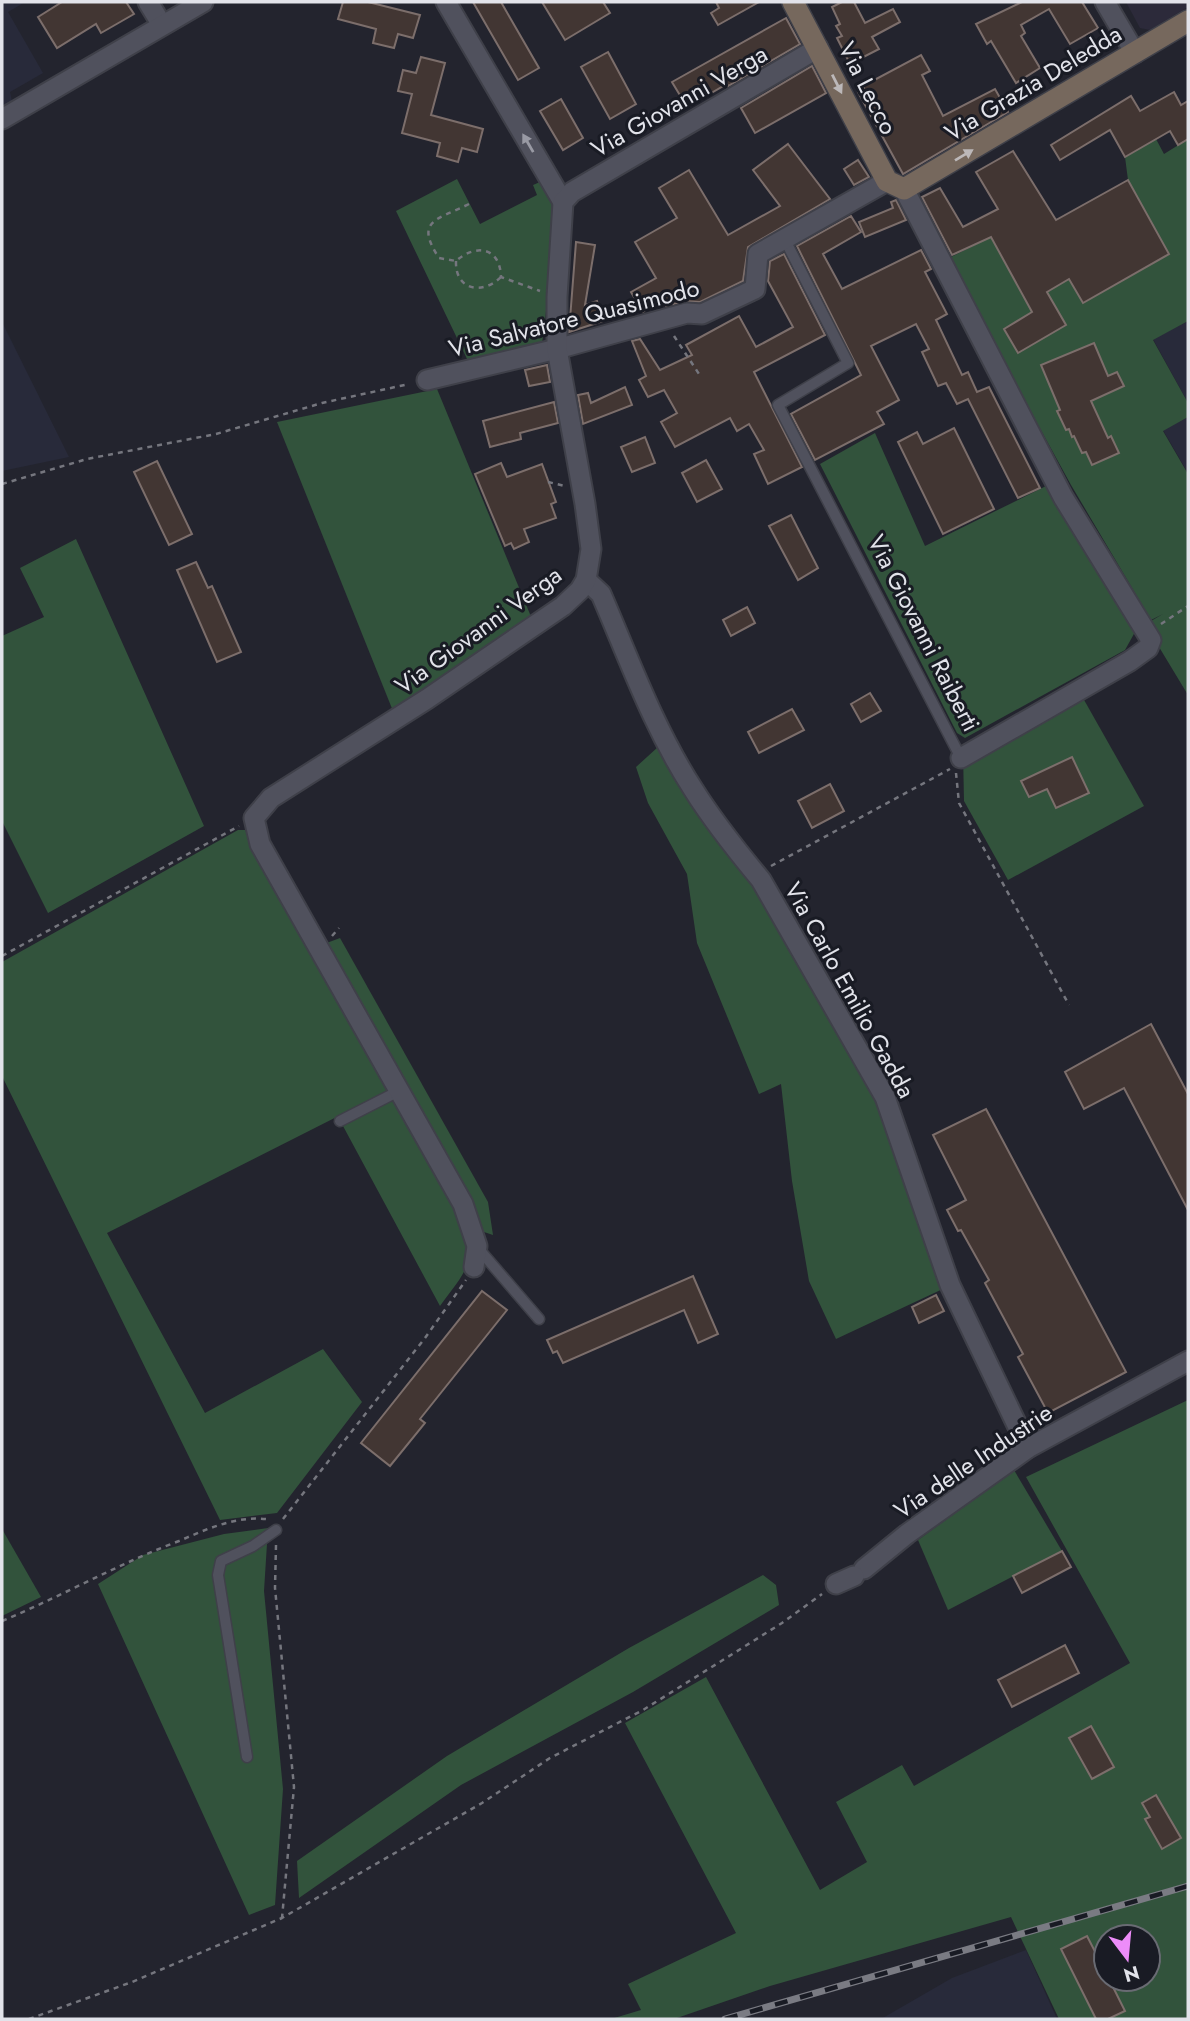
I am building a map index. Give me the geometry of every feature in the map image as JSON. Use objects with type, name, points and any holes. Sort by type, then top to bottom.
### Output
[{"type":"street","points":[[148,2],[162,25]]},
{"type":"street","points":[[2,119],[203,2]]},
{"type":"street","points":[[446,2],[563,202]]},
{"type":"street","name":"Via Lecco","points":[[793,2],[896,185]]},
{"type":"street","points":[[1105,2],[1135,53]]},
{"type":"street","name":"Via Grazia Deledda","points":[[896,185],[1188,22]]},
{"type":"street","name":"Via Giovanni Verga","points":[[254,818],[271,798],[427,699],[563,606],[580,590],[590,566],[589,528],[557,349],[556,297],[563,202],[572,192],[818,48]]},
{"type":"street","points":[[896,185],[1063,497],[1144,628]]},
{"type":"street","name":"Via Salvatore Quasimodo","points":[[427,380],[557,349],[665,318],[687,313],[702,314],[755,289],[758,254],[896,185]]},
{"type":"street","name":"Via Carlo Emilio Gadda","points":[[586,580],[600,594],[665,740],[692,789],[738,854],[756,874],[885,1097],[950,1285],[1028,1448]]},
{"type":"street","name":"Via Giovanni Raiberti","points":[[958,761],[1130,661],[1148,648],[1151,640],[1144,628]]},
{"type":"street","points":[[254,818],[260,844],[463,1204],[477,1246],[474,1267]]},
{"type":"street","name":"Via delle Industrie","points":[[855,1572],[1028,1448],[1188,1361]]},
{"type":"lane","name":"Via Giovanni Raiberti","points":[[785,240],[848,363],[778,405],[958,761]]},
{"type":"lane","points":[[340,1121],[399,1091]]},
{"type":"lane","points":[[477,1246],[539,1319]]},
{"type":"lane","points":[[247,1757],[218,1575],[221,1561],[253,1546],[278,1526]]},
{"type":"path","points":[[468,204],[431,223],[427,230],[428,242],[439,258],[456,261],[472,250],[485,251],[499,262],[501,276]]},
{"type":"path","points":[[456,261],[455,270],[459,278],[472,287],[488,287],[501,276]]},
{"type":"path","points":[[501,276],[556,297]]},
{"type":"path","points":[[665,318],[680,347],[701,377]]},
{"type":"path","points":[[2,484],[87,460],[216,435],[322,403],[427,380]]},
{"type":"path","points":[[1144,628],[1163,624],[1188,606]]},
{"type":"path","points":[[756,874],[958,761],[959,803],[1069,1005]]},
{"type":"path","points":[[2,956],[254,818]]},
{"type":"path","points":[[282,1918],[294,1787],[275,1588],[278,1526],[458,1294],[474,1267]]},
{"type":"path","points":[[2,1621],[142,1555],[223,1523],[248,1518],[278,1526]]},
{"type":"path","points":[[29,2019],[132,1982],[282,1918],[482,1803],[550,1758],[643,1710],[782,1623],[855,1572]]},
{"type":"shaded area","points":[[2,2],[25,2],[8,12],[43,73],[10,92],[12,101],[2,106]]},
{"type":"shaded area","points":[[1126,2],[1188,2],[1188,7],[1150,30],[1140,28]]},
{"type":"shaded area","points":[[1188,321],[1188,403],[1153,339]]},
{"type":"shaded area","points":[[2,322],[69,457],[2,471]]},
{"type":"shaded area","points":[[1188,417],[1188,473],[1163,430]]},
{"type":"shaded area","points":[[1026,1950],[1057,2019],[881,2019],[952,1978]]},
{"type":"green space","points":[[1156,139],[1164,154],[1188,139],[1188,321],[1153,340],[1188,403],[1188,417],[1163,431],[1188,474],[1188,695],[1159,647],[1151,621],[1163,614],[1151,620],[1071,485],[947,259],[991,237],[1027,303],[1069,279],[1083,303],[1169,254],[1128,180],[1125,157]]},
{"type":"green space","points":[[457,179],[480,224],[537,195],[533,185],[540,182],[552,205],[556,230],[542,344],[468,361],[396,211]]},
{"type":"green space","points":[[437,389],[532,619],[393,711],[277,422]]},
{"type":"green space","points":[[875,433],[925,546],[1046,486],[1135,632],[1125,650],[965,738],[957,733],[820,464]]},
{"type":"green space","points":[[76,539],[204,826],[48,913],[2,821],[2,636],[44,617],[20,568]]},
{"type":"green space","points":[[1079,691],[1144,806],[1008,880],[964,801],[963,752]]},
{"type":"green space","points":[[658,747],[753,882],[882,1104],[947,1287],[836,1339],[809,1281],[792,1181],[781,1084],[759,1094],[697,943],[687,874],[648,803],[636,767]]},
{"type":"green space","points":[[238,830],[245,830],[388,1091],[107,1233],[205,1413],[323,1349],[362,1402],[277,1513],[220,1520],[2,1076],[2,962]]},
{"type":"green space","points":[[340,938],[488,1202],[493,1235],[484,1232],[324,944]]},
{"type":"green space","points":[[392,1100],[441,1182],[463,1230],[468,1250],[465,1270],[440,1306],[343,1126]]},
{"type":"green space","points":[[1188,1400],[1188,2019],[1059,2019],[1011,1917],[770,1986],[674,2019],[611,2019],[641,2010],[628,1984],[736,1933],[625,1723],[706,1677],[820,1890],[867,1862],[836,1802],[902,1765],[914,1786],[1130,1663],[1026,1477]]},
{"type":"green space","points":[[1014,1470],[1062,1551],[948,1610],[918,1540]]},
{"type":"green space","points":[[268,1528],[264,1591],[283,1789],[275,1905],[249,1915],[98,1584],[143,1555],[224,1534]]},
{"type":"green space","points":[[2,1529],[41,1597],[2,1616]]},
{"type":"green space","points":[[763,1575],[776,1585],[779,1605],[633,1692],[461,1785],[299,1898],[297,1861],[447,1756],[629,1648]]},
{"type":"building","points":[[62,2],[126,2],[134,14],[101,33],[96,24],[57,48],[38,17]]},
{"type":"building","points":[[343,2],[368,2],[420,15],[413,38],[398,34],[394,48],[373,43],[376,29],[338,19]]},
{"type":"building","points":[[473,2],[501,2],[539,68],[518,80]]},
{"type":"building","points":[[542,2],[603,2],[610,13],[565,40]]},
{"type":"building","points":[[716,2],[759,2],[718,25],[711,13],[719,8]]},
{"type":"building","points":[[842,2],[854,2],[865,23],[893,9],[900,22],[872,37],[879,49],[850,64],[837,38],[842,36],[836,26],[840,24],[832,7]]},
{"type":"building","points":[[1022,2],[1082,2],[1098,28],[1070,44],[1049,9],[1021,25],[1025,33],[1021,36],[1040,68],[1016,83],[991,41],[987,44],[976,24]]},
{"type":"building","points":[[786,18],[800,44],[687,107],[672,82]]},
{"type":"building","points":[[608,52],[636,104],[610,119],[581,67]]},
{"type":"building","points":[[921,55],[930,71],[922,75],[943,116],[995,89],[1008,112],[903,174],[858,92],[863,86]]},
{"type":"building","points":[[421,57],[445,63],[431,115],[483,129],[477,152],[462,148],[458,162],[437,156],[440,143],[402,133],[412,94],[398,91],[403,70],[416,73]]},
{"type":"building","points":[[812,66],[826,93],[755,133],[741,108]]},
{"type":"building","points":[[1174,92],[1181,105],[1188,101],[1188,139],[1178,145],[1170,131],[1125,157],[1110,130],[1060,160],[1051,145],[1131,96],[1140,111]]},
{"type":"building","points":[[561,99],[583,138],[563,150],[540,111]]},
{"type":"building","points":[[788,144],[830,199],[748,247],[743,281],[700,302],[684,301],[666,306],[663,300],[643,312],[631,292],[656,278],[635,242],[677,218],[659,188],[689,170],[728,235],[780,206],[753,170]]},
{"type":"building","points":[[1013,151],[1056,220],[1128,180],[1169,254],[1083,303],[1069,279],[1047,292],[1066,325],[1018,353],[1004,329],[1032,312],[991,237],[952,255],[922,197],[940,188],[963,227],[998,209],[976,172]]},
{"type":"building","points":[[858,160],[869,177],[854,185],[844,169]]},
{"type":"building","points":[[896,200],[906,220],[865,237],[859,222],[893,208],[891,202]]},
{"type":"building","points":[[851,216],[861,232],[823,254],[842,289],[921,250],[931,269],[925,272],[947,314],[936,320],[962,375],[968,372],[977,392],[989,387],[1040,488],[1018,498],[968,399],[957,404],[946,383],[938,386],[922,352],[929,349],[916,324],[871,346],[899,400],[877,412],[884,424],[815,460],[791,414],[861,375],[797,246]]},
{"type":"building","points":[[576,242],[595,245],[585,305],[597,301],[603,321],[569,332]]},
{"type":"building","points":[[784,254],[825,335],[754,372],[802,467],[768,484],[754,454],[764,450],[749,424],[737,431],[730,418],[675,447],[661,422],[677,413],[664,390],[648,397],[639,380],[646,376],[632,341],[640,339],[660,370],[692,355],[686,345],[739,316],[756,347],[793,327],[768,281],[770,261]]},
{"type":"building","points":[[1094,343],[1108,376],[1117,372],[1124,386],[1091,401],[1108,438],[1111,436],[1119,453],[1092,465],[1069,429],[1066,430],[1041,365]]},
{"type":"building","points":[[547,365],[550,382],[529,386],[525,370]]},
{"type":"building","points":[[625,387],[632,405],[583,424],[578,395],[588,393],[591,403]]},
{"type":"building","points":[[554,402],[558,423],[520,433],[521,439],[490,447],[483,421]]},
{"type":"building","points":[[954,428],[994,509],[943,534],[898,442],[917,432],[923,444]]},
{"type":"building","points":[[645,437],[655,463],[632,472],[621,447]]},
{"type":"building","points":[[706,460],[722,489],[697,502],[682,473]]},
{"type":"building","points":[[157,461],[192,534],[169,545],[134,472]]},
{"type":"building","points":[[501,463],[507,477],[542,464],[556,502],[551,504],[556,518],[524,529],[529,542],[514,549],[511,543],[505,546],[475,474]]},
{"type":"building","points":[[791,515],[818,568],[798,580],[769,526]]},
{"type":"building","points":[[196,562],[208,588],[212,586],[241,652],[217,662],[177,570]]},
{"type":"building","points":[[747,607],[755,623],[731,636],[723,620]]},
{"type":"building","points":[[870,693],[881,711],[861,722],[851,704]]},
{"type":"building","points":[[792,709],[804,730],[759,753],[748,732]]},
{"type":"building","points":[[1072,757],[1089,793],[1056,808],[1047,789],[1029,797],[1021,781]]},
{"type":"building","points":[[830,784],[844,811],[812,828],[798,801]]},
{"type":"building","points":[[1151,1024],[1188,1094],[1188,1210],[1124,1088],[1084,1109],[1065,1072]]},
{"type":"building","points":[[986,1109],[1126,1372],[1048,1413],[1018,1357],[1023,1354],[985,1283],[989,1280],[947,1210],[966,1200],[933,1135]]},
{"type":"building","points":[[693,1276],[718,1334],[698,1343],[684,1310],[563,1363],[557,1351],[553,1353],[547,1340]]},
{"type":"building","points":[[482,1291],[507,1310],[420,1419],[425,1423],[390,1466],[361,1443]]},
{"type":"building","points":[[936,1295],[944,1311],[919,1323],[912,1307]]},
{"type":"building","points":[[1062,1551],[1071,1567],[1022,1593],[1013,1576]]},
{"type":"building","points":[[1065,1645],[1079,1673],[1012,1707],[998,1680]]},
{"type":"building","points":[[1091,1726],[1114,1767],[1092,1779],[1069,1738]]},
{"type":"building","points":[[1156,1795],[1181,1838],[1162,1849],[1145,1819],[1150,1817],[1142,1803]]},
{"type":"building","points":[[1087,1936],[1092,1946],[1092,1993],[1116,1993],[1125,2011],[1108,2019],[1096,2019],[1061,1949]]},
{"type":"railway","points":[[725,2019],[1188,1886]]}]
